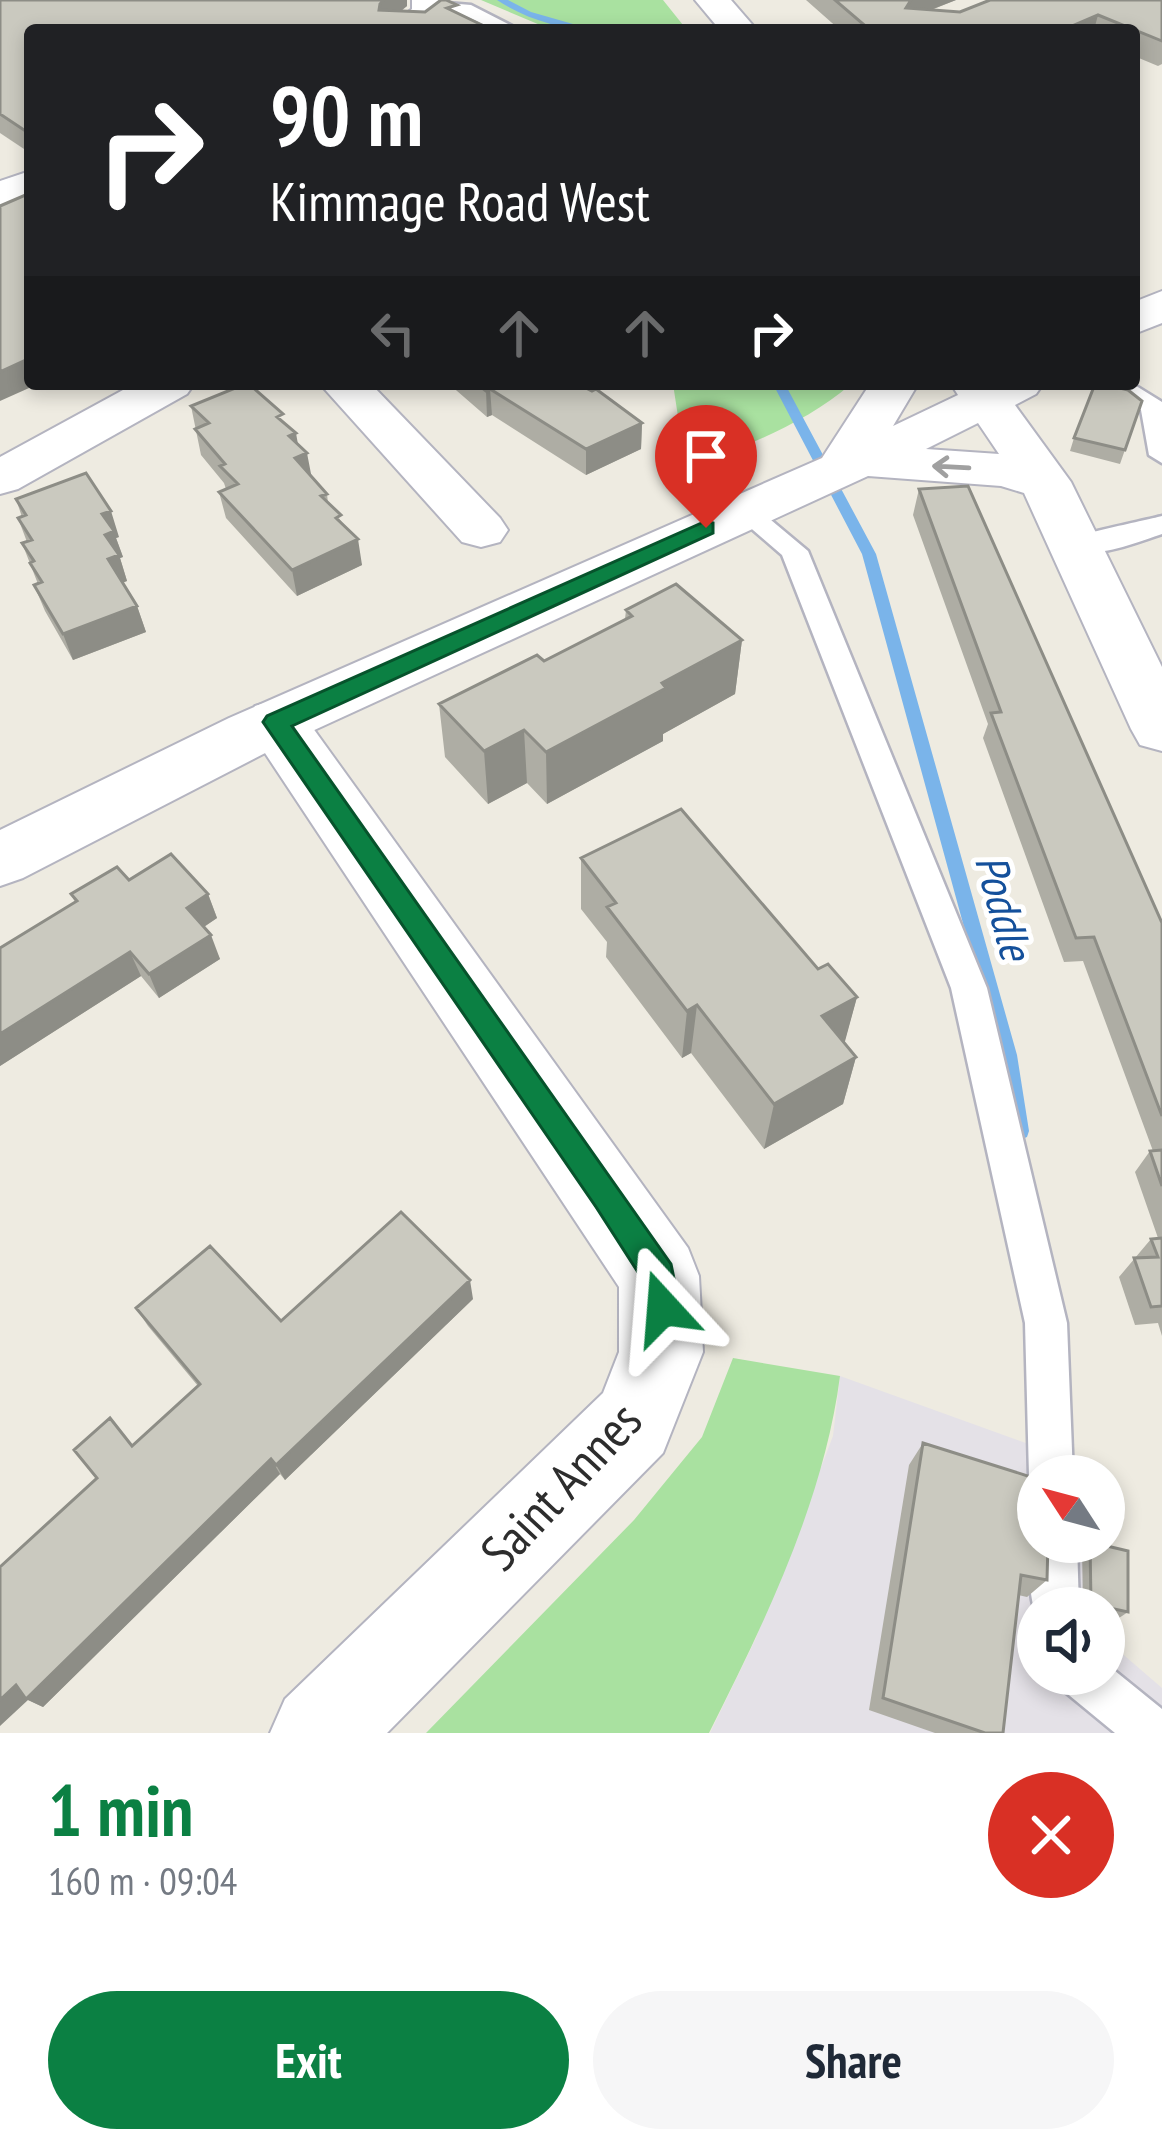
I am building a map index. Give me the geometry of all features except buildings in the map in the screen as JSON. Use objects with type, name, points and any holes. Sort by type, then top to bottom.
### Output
[{"type":"main road","points":[[712,0],[734,24]]},
{"type":"main road","points":[[413,24],[430,13],[429,3]]},
{"type":"main road","points":[[0,478],[159,390]]},
{"type":"main road","points":[[350,390],[481,530]]},
{"type":"main road","points":[[850,462],[891,390]]},
{"type":"main road","points":[[0,860],[89,811],[276,722],[850,462],[993,390],[1045,482],[1162,729]]},
{"type":"main road","points":[[850,462],[1005,470],[1045,482]]},
{"type":"main road","name":"Saint Annes","points":[[276,722],[659,1276],[666,1341],[657,1377],[633,1423],[319,1733]]},
{"type":"lane","points":[[429,3],[465,9],[499,24]]},
{"type":"lane","points":[[1126,390],[1153,407],[1162,455]]},
{"type":"lane","points":[[767,500],[794,551],[969,988],[1046,1323],[1051,1455]]},
{"type":"lane","points":[[1074,543],[1115,540],[1162,525]]},
{"type":"lane","points":[[1107,1695],[1153,1733]]},
{"type":"shaded area","points":[[840,1376],[1059,1455],[1017,1455],[1017,1563],[1105,1563],[1105,1587],[1017,1587],[1017,1695],[1125,1695],[1125,1656],[1162,1688],[1162,1733],[710,1733],[756,1638],[833,1436]]},
{"type":"green space","points":[[481,0],[663,0],[682,24],[538,24]]},
{"type":"green space","points":[[674,390],[843,390],[794,423],[689,469],[674,448],[679,423]]},
{"type":"green space","points":[[733,1358],[840,1376],[821,1468],[790,1559],[709,1733],[426,1733],[634,1520],[702,1437]]},
{"type":"waterway","name":"Poddle","points":[[501,0],[528,14],[567,24]]},
{"type":"waterway","name":"Poddle","points":[[782,390],[869,554],[1008,1055],[1020,1131]]},
{"type":"route","points":[[663,1308],[659,1276],[607,1197],[276,722],[706,528]]}]
